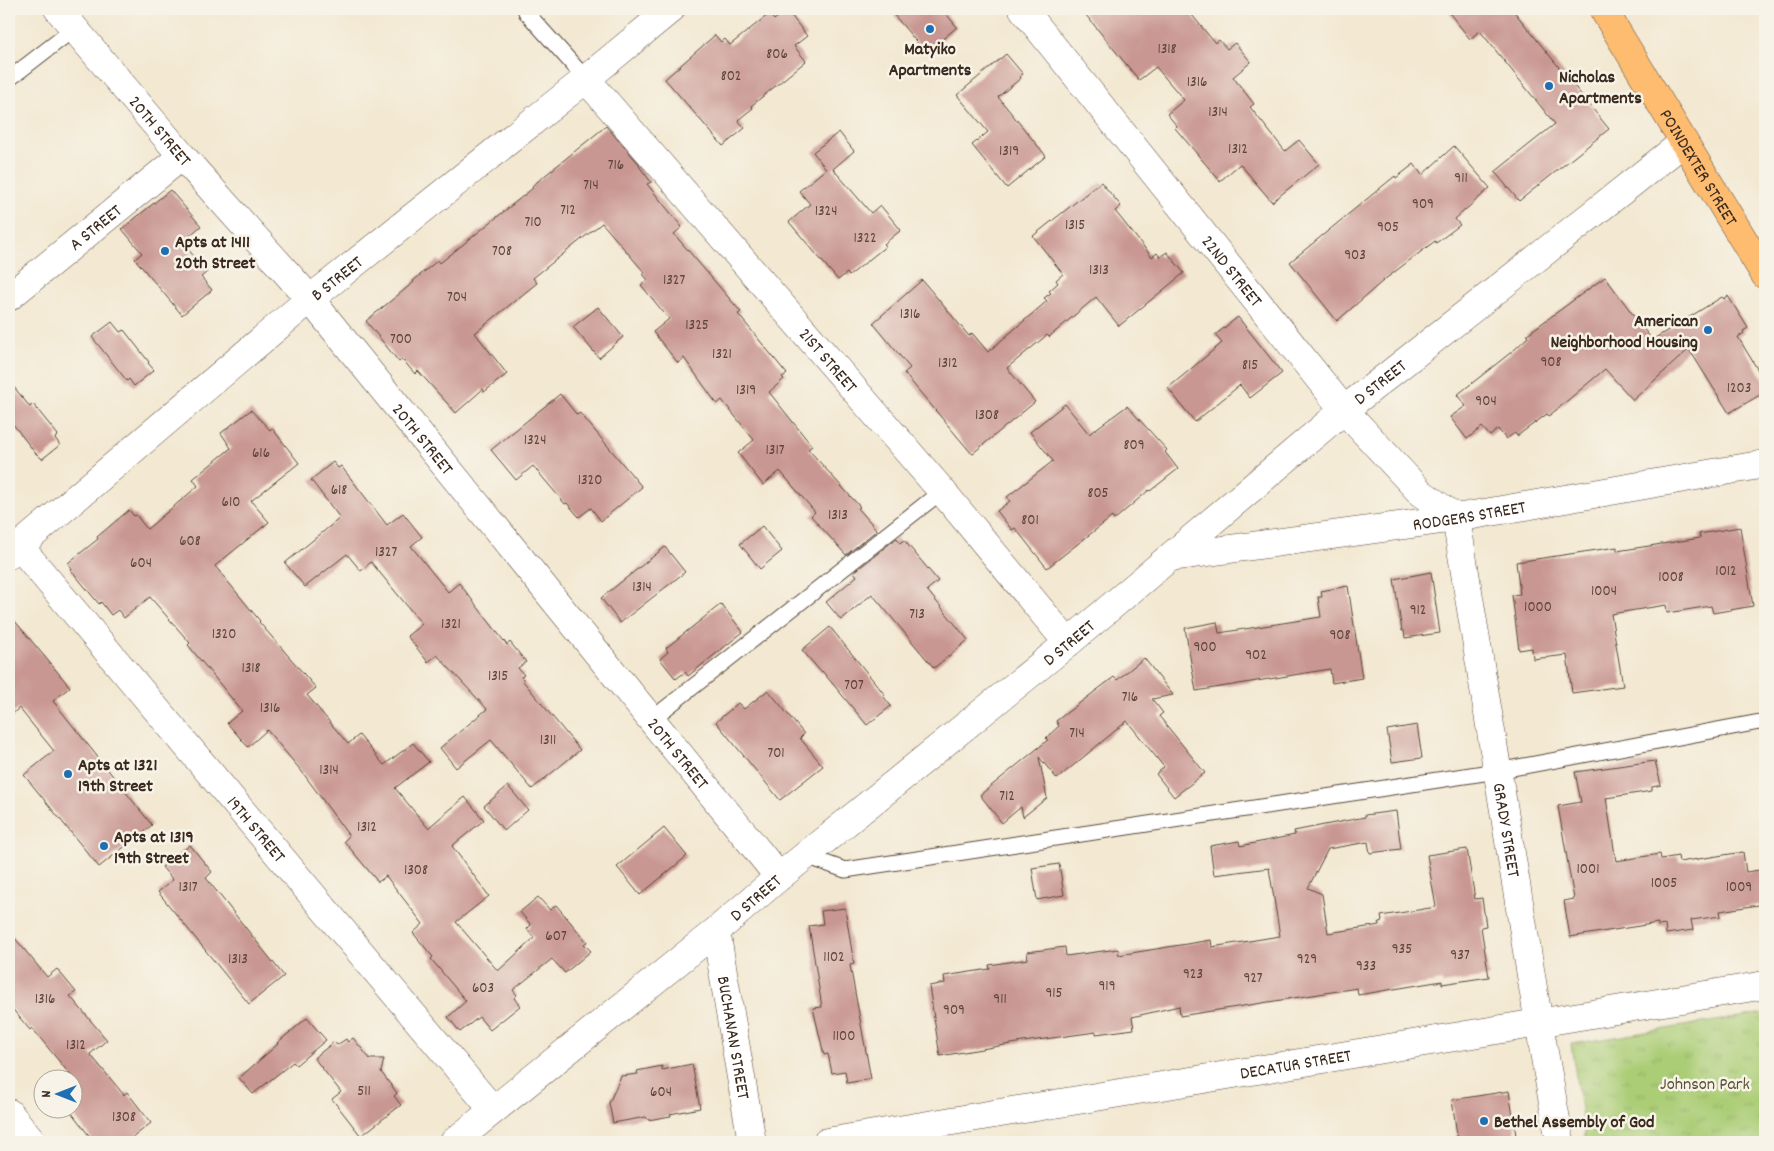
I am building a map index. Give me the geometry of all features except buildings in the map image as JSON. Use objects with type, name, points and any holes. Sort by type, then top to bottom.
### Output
[{"type":"main road","name":"POINDEXTER STREET","points":[[1603,9],[1765,275]]},
{"type":"street","name":"B STREET","points":[[14,551],[310,298],[586,79],[671,9]]},
{"type":"street","name":"22ND STREET","points":[[1024,9],[1344,410],[1421,493],[1456,518]]},
{"type":"street","name":"20TH STREET","points":[[66,18],[182,156],[310,298],[779,877]]},
{"type":"street","name":"21ST STREET","points":[[586,79],[942,491],[1068,643]]},
{"type":"street","name":"D STREET","points":[[454,1142],[1068,643],[1344,410],[1684,142]]},
{"type":"street","name":"A STREET","points":[[9,297],[182,156]]},
{"type":"street","name":"RODGERS STREET","points":[[1172,557],[1456,518],[1765,464]]},
{"type":"street","name":"GRADY STREET","points":[[1456,518],[1560,1142]]},
{"type":"street","name":"19TH STREET","points":[[14,551],[493,1110]]},
{"type":"street","name":"BUCHANAN STREET","points":[[716,931],[752,1142]]},
{"type":"street","name":"DECATUR STREET","points":[[827,1142],[1765,985]]},
{"type":"street","points":[[9,1113],[33,1142]]},
{"type":"lane","points":[[526,10],[586,79]]},
{"type":"lane","points":[[9,79],[66,18]]},
{"type":"lane","points":[[652,719],[942,491]]},
{"type":"lane","points":[[806,856],[845,870],[1497,772],[1765,721]]},
{"type":"green space","name":"Johnson Park","points":[[1765,1013],[1765,1142],[1586,1142],[1571,1044]]},
{"type":"place","name":"Matyiko Apartments","points":[[930,29]]},
{"type":"place","name":"Nicholas Apartments","points":[[1549,86]]},
{"type":"place","name":"Apts at 1411 20th Street","points":[[165,251]]},
{"type":"place","name":"American Neighborhood Housing","points":[[1708,330]]},
{"type":"place","name":"Apts at 1321 19th Street","points":[[68,774]]},
{"type":"place","name":"Apts at 1319 19th Street","points":[[104,846]]},
{"type":"place","name":"Bethel Assembly of God","points":[[1484,1121]]}]
